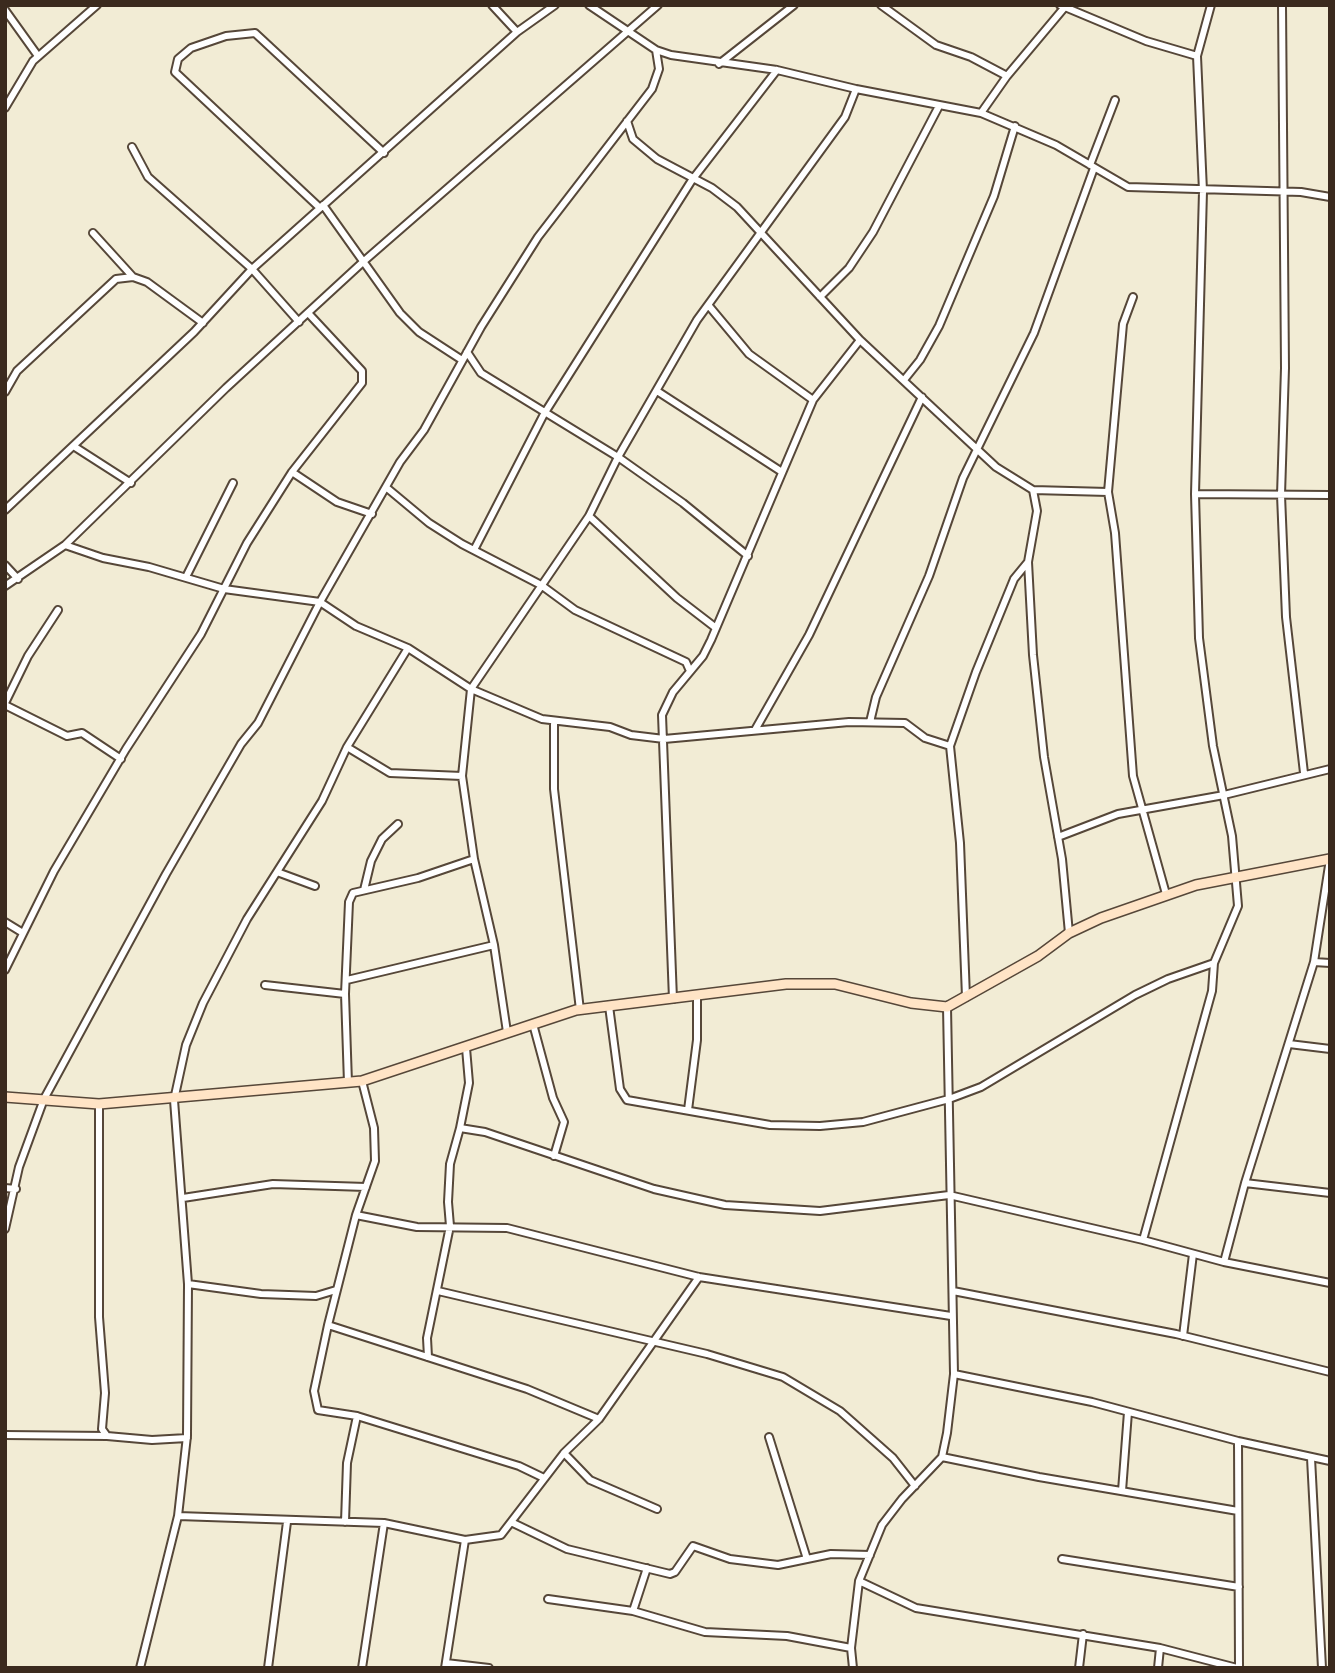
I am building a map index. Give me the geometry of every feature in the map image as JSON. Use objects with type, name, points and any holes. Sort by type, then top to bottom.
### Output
[{"type":"street","points":[[5,108],[38,56],[97,5]]},
{"type":"street","points":[[492,5],[517,32]]},
{"type":"street","points":[[5,510],[75,447],[202,323],[252,269],[517,32],[555,5]]},
{"type":"street","points":[[589,5],[598,8],[627,32],[656,50],[671,55],[719,64],[777,70],[856,89],[981,113],[1056,145],[1128,187],[1286,192],[1330,197]]},
{"type":"street","points":[[5,586],[65,545],[131,484],[226,388],[364,261],[658,5]]},
{"type":"street","points":[[719,64],[794,5]]},
{"type":"street","points":[[881,5],[936,45],[971,57],[1007,76]]},
{"type":"street","points":[[1143,1240],[1212,990],[1214,963],[1238,906],[1236,877],[1224,795],[1213,746],[1199,638],[1195,494],[1203,191],[1197,56],[1210,5]]},
{"type":"street","points":[[1282,5],[1286,368],[1281,495],[1286,617],[1304,773]]},
{"type":"street","points":[[981,113],[1062,7],[1146,41],[1197,56]]},
{"type":"street","points":[[5,10],[38,56]]},
{"type":"street","points":[[383,153],[255,33],[226,36],[191,48],[178,59],[175,72],[322,206],[400,313],[419,332],[462,360]]},
{"type":"street","points":[[735,49],[744,66]]},
{"type":"street","points":[[656,50],[659,69]]},
{"type":"street","points":[[5,1229],[19,1167],[44,1099],[173,862],[241,744],[258,723],[320,602],[400,462],[424,430],[462,360],[538,237],[652,89],[659,69],[671,55]]},
{"type":"street","points":[[474,550],[544,414],[692,180],[777,70]]},
{"type":"street","points":[[507,1032],[494,945],[474,859],[462,776],[471,689],[589,516],[618,457],[709,306],[845,117],[856,89]]},
{"type":"street","points":[[870,722],[886,671],[929,576],[963,478],[1034,332],[1115,100]]},
{"type":"street","points":[[820,297],[849,268],[873,232],[939,106]]},
{"type":"street","points":[[627,121],[633,139],[657,159],[724,197],[860,340],[996,467],[1033,490],[1108,492]]},
{"type":"street","points":[[904,380],[920,360],[939,326],[994,196],[1014,126]]},
{"type":"street","points":[[132,147],[148,177],[252,269],[299,321]]},
{"type":"street","points":[[93,233],[133,277]]},
{"type":"street","points":[[5,392],[17,371],[116,279],[133,277],[147,282],[202,323]]},
{"type":"street","points":[[1133,297],[1123,324],[1108,492],[1115,533],[1128,743],[1142,809],[1166,894]]},
{"type":"street","points":[[709,306],[749,354],[813,400]]},
{"type":"street","points":[[5,970],[54,872],[121,759],[201,634],[247,543],[292,472],[364,379],[357,364],[309,314]]},
{"type":"street","points":[[673,999],[662,715],[673,692],[703,656],[813,400],[860,340]]},
{"type":"street","points":[[467,352],[481,373],[618,457],[683,503],[748,556]]},
{"type":"street","points":[[657,391],[782,472]]},
{"type":"street","points":[[755,730],[809,635],[922,397]]},
{"type":"street","points":[[75,447],[131,484]]},
{"type":"street","points":[[292,472],[337,502],[372,514]]},
{"type":"street","points":[[186,577],[233,483]]},
{"type":"street","points":[[387,488],[429,523],[541,585],[575,610],[686,662],[690,671]]},
{"type":"street","points":[[1033,490],[1037,511],[1028,562],[1038,706],[1069,933]]},
{"type":"street","points":[[1195,494],[1330,495]]},
{"type":"street","points":[[589,516],[677,598],[716,628]]},
{"type":"street","points":[[65,545],[103,558],[186,577],[224,589],[320,602],[356,626],[408,648],[471,689],[525,714],[554,722],[610,727],[631,735],[664,739],[870,722],[905,723],[925,737],[950,746]]},
{"type":"street","points":[[966,997],[961,853],[950,746],[976,672],[1014,579],[1028,562]]},
{"type":"street","points":[[5,565],[18,579]]},
{"type":"street","points":[[58,610],[28,656],[5,704],[67,736],[82,733],[121,759]]},
{"type":"street","points":[[140,1668],[178,1516],[187,1437],[188,1283],[174,1100],[186,1045],[203,1003],[247,919],[322,802],[347,747],[408,648]]},
{"type":"street","points":[[554,722],[555,789],[580,1010]]},
{"type":"street","points":[[347,747],[390,773],[462,776]]},
{"type":"street","points":[[1058,837],[1093,822],[1142,809],[1224,795],[1304,773],[1330,769]]},
{"type":"street","points":[[364,890],[377,850],[398,824]]},
{"type":"street","points":[[348,1083],[345,994],[349,902],[354,893],[418,878],[474,859]]},
{"type":"street","points":[[5,1097],[99,1104],[174,1100],[348,1083],[362,1081],[580,1010],[813,982],[835,984],[911,1003],[947,1007],[1038,956],[1069,933],[1166,894],[1330,859],[1314,962],[1245,1183],[1224,1262]]},
{"type":"street","points":[[277,872],[315,886]]},
{"type":"street","points":[[5,922],[23,933]]},
{"type":"street","points":[[347,980],[494,945]]},
{"type":"street","points":[[1314,962],[1330,963]]},
{"type":"street","points":[[609,1006],[624,1098],[770,1125],[820,1126],[863,1122],[949,1099],[981,1087],[1135,995],[1168,979],[1214,963]]},
{"type":"street","points":[[265,985],[345,994]]},
{"type":"street","points":[[688,1110],[697,1040],[697,996]]},
{"type":"street","points":[[853,1668],[851,1648],[859,1581],[882,1525],[942,1457],[954,1374],[947,1007]]},
{"type":"street","points":[[533,1024],[553,1098],[564,1122],[554,1156]]},
{"type":"street","points":[[1289,1044],[1330,1049]]},
{"type":"street","points":[[428,1357],[426,1338],[450,1226],[450,1164],[469,1083],[466,1048]]},
{"type":"street","points":[[362,1081],[374,1128],[376,1161],[356,1214],[336,1290],[314,1401],[321,1412],[357,1416],[519,1466],[544,1478]]},
{"type":"street","points":[[99,1104],[99,1317],[106,1393],[103,1429],[107,1436]]},
{"type":"street","points":[[460,1128],[485,1132],[654,1189],[725,1205],[820,1211],[949,1195],[1143,1240],[1224,1262],[1330,1283]]},
{"type":"street","points":[[1245,1183],[1330,1194]]},
{"type":"street","points":[[183,1198],[273,1184],[366,1187]]},
{"type":"street","points":[[5,1188],[16,1189]]},
{"type":"street","points":[[356,1214],[417,1227],[507,1228],[699,1277],[951,1316]]},
{"type":"street","points":[[1183,1336],[1193,1254]]},
{"type":"street","points":[[178,1516],[202,1515],[286,1522],[384,1523],[465,1540],[501,1535],[513,1523],[564,1453],[599,1419],[699,1277]]},
{"type":"street","points":[[188,1283],[261,1294],[316,1296],[336,1290]]},
{"type":"street","points":[[438,1291],[752,1366],[807,1388],[840,1411],[893,1458],[915,1486]]},
{"type":"street","points":[[953,1291],[1183,1336],[1330,1372]]},
{"type":"street","points":[[328,1325],[527,1390],[599,1419]]},
{"type":"street","points":[[954,1374],[1128,1412],[1238,1441],[1330,1461]]},
{"type":"street","points":[[1122,1491],[1128,1412]]},
{"type":"street","points":[[345,1522],[347,1463],[357,1416]]},
{"type":"street","points":[[5,1435],[107,1436],[152,1440],[187,1437]]},
{"type":"street","points":[[769,1437],[807,1559]]},
{"type":"street","points":[[859,1581],[916,1608],[1160,1648],[1238,1668],[1238,1441]]},
{"type":"street","points":[[564,1453],[590,1480],[657,1509]]},
{"type":"street","points":[[942,1457],[1238,1511]]},
{"type":"street","points":[[1311,1458],[1322,1668]]},
{"type":"street","points":[[268,1668],[286,1522]]},
{"type":"street","points":[[362,1668],[384,1523]]},
{"type":"street","points":[[513,1523],[567,1549],[672,1573],[693,1546],[730,1559],[778,1565],[853,1552],[870,1555]]},
{"type":"street","points":[[465,1540],[446,1665],[489,1668]]},
{"type":"street","points":[[1062,1559],[1239,1587]]},
{"type":"street","points":[[634,1611],[646,1568]]},
{"type":"street","points":[[548,1599],[634,1611],[705,1632],[787,1636],[851,1648]]},
{"type":"street","points":[[1079,1668],[1083,1634]]},
{"type":"street","points":[[1158,1668],[1160,1648]]}]
